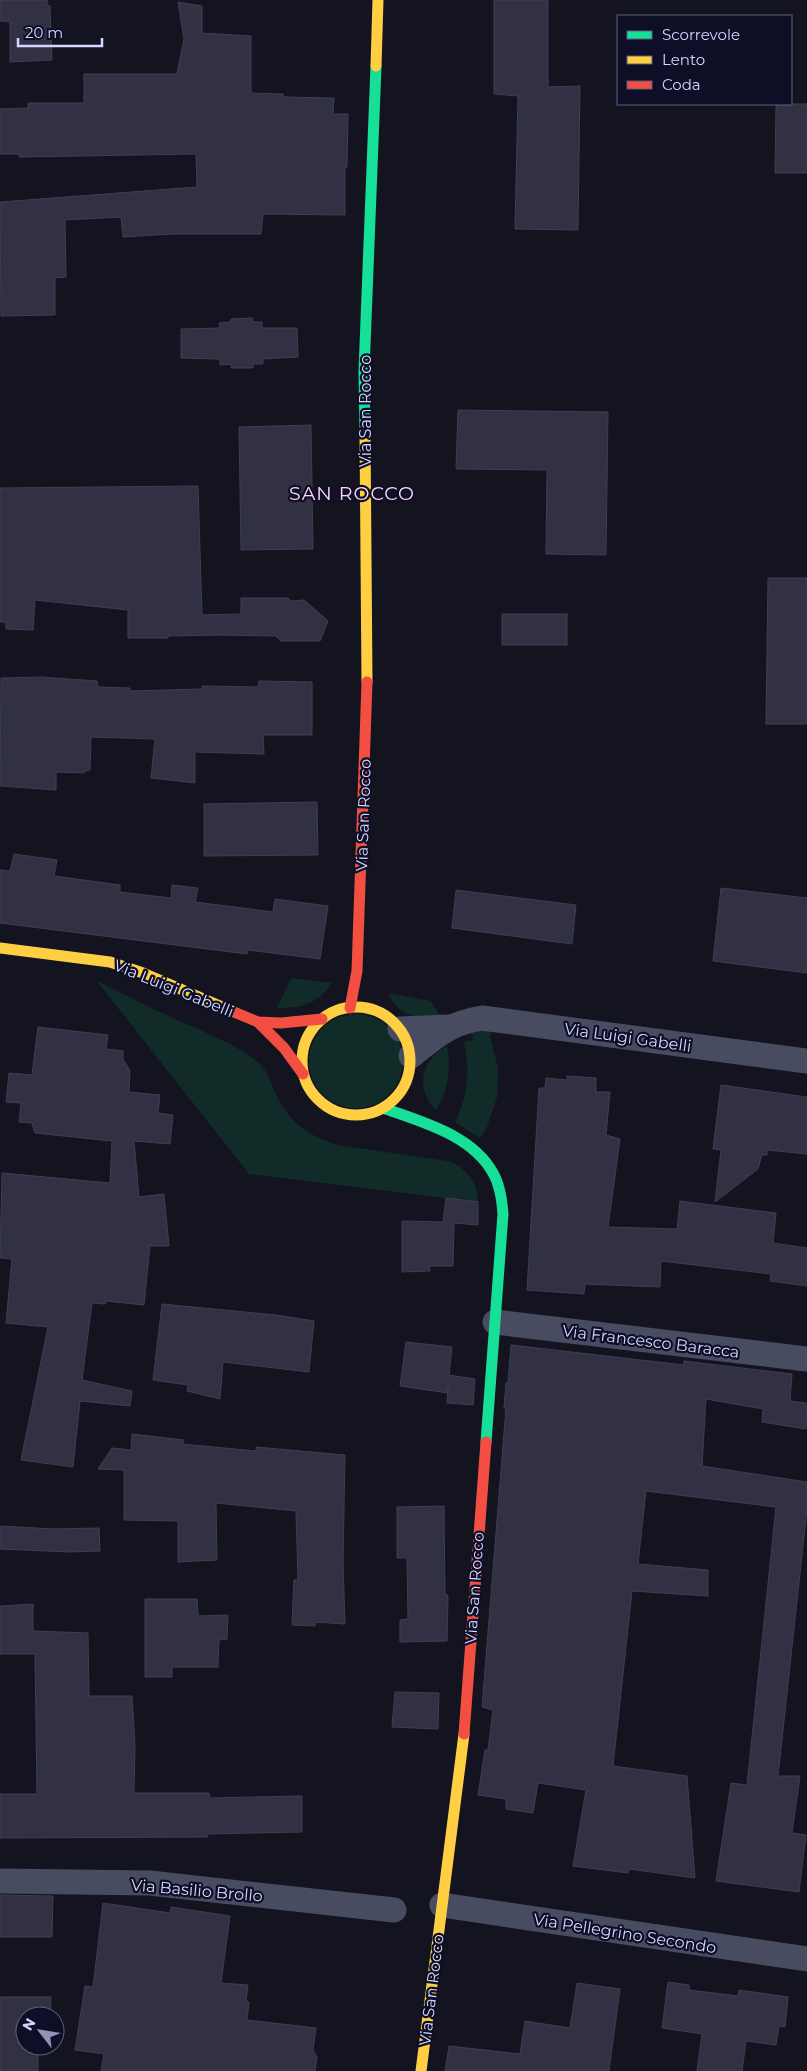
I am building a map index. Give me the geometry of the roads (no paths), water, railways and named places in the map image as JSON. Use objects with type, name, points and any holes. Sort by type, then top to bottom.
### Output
[{"type":"street","name":"Via San Rocco","points":[[356,1007],[368,692],[364,371],[378,0]]},
{"type":"street","name":"Via Luigi Gabelli","points":[[0,948],[110,962],[143,973],[258,1022],[281,1024],[322,1019]]},
{"type":"street","points":[[356,1007],[378,1011],[390,1018],[400,1029],[407,1042],[410,1070],[408,1089],[383,1108],[368,1114],[351,1115],[335,1111],[321,1102],[310,1089],[303,1074],[302,1057],[305,1042],[322,1019],[336,1011],[356,1007]]},
{"type":"street","name":"Via Luigi Gabelli","points":[[410,1056],[449,1027],[464,1021],[482,1018],[807,1061]]},
{"type":"street","name":"Via Luigi Gabelli","points":[[258,1022],[284,1048],[303,1074]]},
{"type":"street","name":"Via Luigi Gabelli","points":[[400,1029],[449,1027]]},
{"type":"street","name":"Via San Rocco","points":[[383,1108],[440,1130],[465,1145],[486,1163],[500,1191],[503,1214],[464,1732],[421,2071]]},
{"type":"street","name":"Via San Rocco","points":[[423,1108],[440,1130]]},
{"type":"street","name":"Via Francesco Baracca","points":[[494,1322],[807,1359]]},
{"type":"street","name":"Via Basilio Brollo","points":[[0,1881],[150,1884],[394,1910]]},
{"type":"street","name":"Via Pellegrino Secondo","points":[[442,1905],[807,1959]]},
{"type":"district","name":"SAN ROCCO","points":[[352,493]]}]
